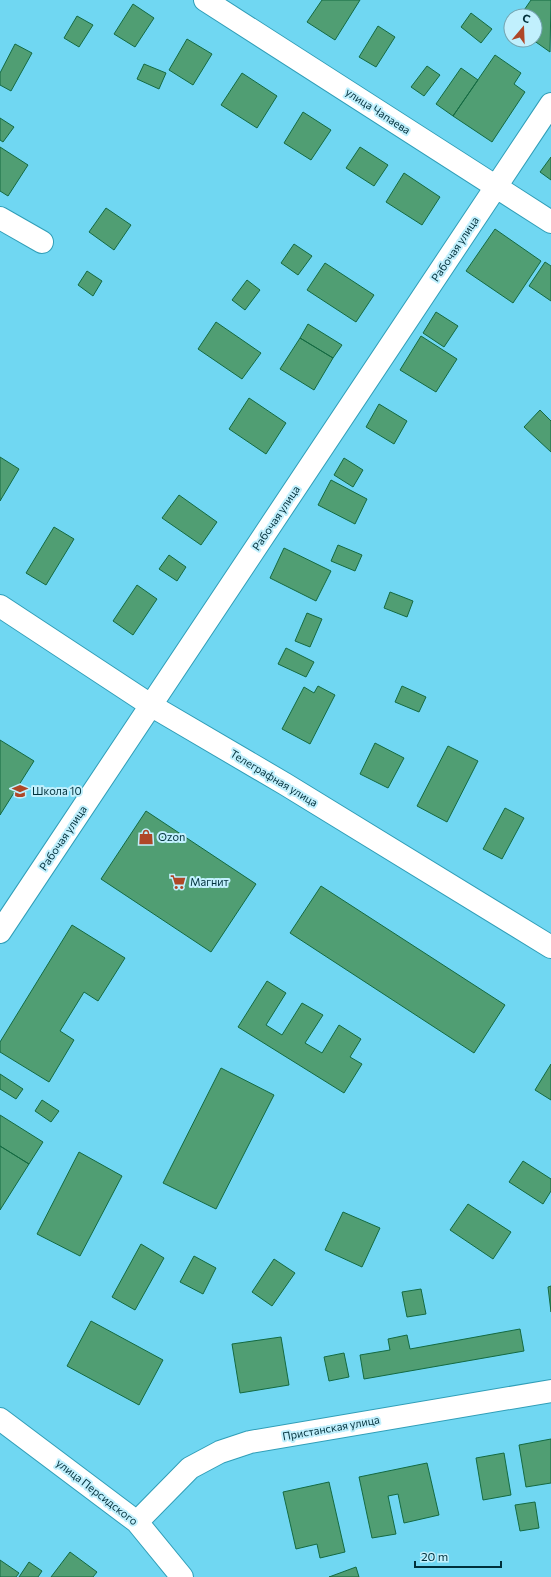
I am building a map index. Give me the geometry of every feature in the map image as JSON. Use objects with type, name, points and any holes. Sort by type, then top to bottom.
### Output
[{"type":"street","name":"улица Чапаева","points":[[205,0],[551,222]]},
{"type":"street","name":"Рабочая улица","points":[[0,932],[152,706],[551,104]]},
{"type":"street","points":[[0,218],[42,242]]},
{"type":"street","name":"Телеграфная улица","points":[[0,606],[152,706],[285,784],[551,947]]},
{"type":"street","name":"Пристанская улица","points":[[137,1522],[190,1468],[220,1452],[250,1442],[551,1391]]},
{"type":"street","name":"улица Персидского","points":[[0,1419],[137,1522],[182,1577]]},
{"type":"building","points":[[322,0],[360,0],[335,40],[307,22]]},
{"type":"building","points":[[531,0],[551,0],[550,52],[543,47],[543,8],[526,8]]},
{"type":"building","points":[[133,4],[154,18],[135,47],[114,34]]},
{"type":"building","points":[[471,13],[492,29],[481,43],[461,27]]},
{"type":"building","points":[[77,16],[93,25],[79,47],[64,38]]},
{"type":"building","points":[[378,26],[395,37],[376,67],[359,57]]},
{"type":"building","points":[[187,39],[212,54],[193,85],[169,70]]},
{"type":"building","points":[[15,44],[32,53],[11,91],[0,85],[0,73]]},
{"type":"building","points":[[495,55],[521,73],[514,84],[525,92],[492,142],[453,116]]},
{"type":"building","points":[[144,64],[166,73],[159,89],[137,79]]},
{"type":"building","points":[[427,66],[440,75],[424,96],[411,87]]},
{"type":"building","points":[[461,68],[478,80],[453,116],[436,104]]},
{"type":"building","points":[[242,73],[277,96],[257,128],[221,105]]},
{"type":"building","points":[[303,112],[331,130],[311,160],[284,143]]},
{"type":"building","points":[[0,118],[14,127],[3,142],[0,140]]},
{"type":"building","points":[[0,147],[28,165],[8,196],[0,191]]},
{"type":"building","points":[[360,147],[388,165],[374,186],[346,168]]},
{"type":"building","points":[[551,157],[551,180],[540,172]]},
{"type":"building","points":[[404,173],[440,197],[422,225],[386,202]]},
{"type":"building","points":[[106,208],[131,225],[114,250],[89,232]]},
{"type":"building","points":[[495,229],[541,261],[513,303],[466,271]]},
{"type":"building","points":[[294,244],[312,256],[298,275],[281,263]]},
{"type":"building","points":[[545,262],[551,266],[551,301],[529,286]]},
{"type":"building","points":[[325,263],[374,295],[356,322],[307,290]]},
{"type":"building","points":[[87,271],[102,281],[93,296],[78,285]]},
{"type":"building","points":[[247,280],[260,290],[245,310],[232,300]]},
{"type":"building","points":[[436,312],[458,326],[444,347],[423,333]]},
{"type":"building","points":[[216,322],[261,353],[242,379],[198,349]]},
{"type":"building","points":[[308,324],[342,345],[333,358],[300,338]]},
{"type":"building","points":[[421,336],[457,359],[436,392],[400,370]]},
{"type":"building","points":[[300,338],[333,358],[314,390],[280,369]]},
{"type":"building","points":[[249,398],[286,423],[266,454],[229,429]]},
{"type":"building","points":[[379,404],[407,421],[394,444],[366,427]]},
{"type":"building","points":[[540,410],[551,421],[551,452],[524,427]]},
{"type":"building","points":[[0,457],[19,469],[0,501]]},
{"type":"building","points":[[344,458],[363,470],[353,487],[334,475]]},
{"type":"building","points":[[331,480],[367,499],[355,524],[318,505]]},
{"type":"building","points":[[179,495],[217,522],[201,545],[162,518]]},
{"type":"building","points":[[54,527],[74,539],[46,585],[26,573]]},
{"type":"building","points":[[338,545],[362,555],[355,571],[331,561]]},
{"type":"building","points":[[284,548],[331,571],[316,601],[270,578]]},
{"type":"building","points":[[169,555],[186,567],[177,581],[159,569]]},
{"type":"building","points":[[137,585],[157,599],[133,635],[113,621]]},
{"type":"building","points":[[390,592],[413,601],[407,617],[384,608]]},
{"type":"building","points":[[307,613],[322,619],[310,647],[295,641]]},
{"type":"building","points":[[286,648],[314,662],[306,677],[278,664]]},
{"type":"building","points":[[318,686],[335,695],[310,744],[282,729],[304,687],[314,693]]},
{"type":"building","points":[[402,686],[426,697],[419,712],[395,702]]},
{"type":"building","points":[[0,740],[34,761],[0,815]]},
{"type":"building","points":[[375,743],[404,758],[388,788],[360,774]]},
{"type":"building","points":[[448,746],[478,761],[447,822],[417,806]]},
{"type":"building","points":[[505,808],[524,818],[502,859],[483,849]]},
{"type":"building","points":[[146,811],[256,884],[211,952],[101,879]]},
{"type":"building","points":[[321,886],[505,1005],[474,1053],[290,933]]},
{"type":"building","points":[[72,925],[125,958],[98,1001],[84,992],[60,1031],[74,1040],[49,1082],[0,1052],[0,1042]]},
{"type":"building","points":[[267,981],[286,993],[266,1025],[282,1035],[302,1003],[323,1015],[305,1043],[322,1053],[339,1025],[361,1039],[350,1057],[362,1064],[344,1093],[238,1027]]},
{"type":"building","points":[[551,1064],[551,1100],[535,1090]]},
{"type":"building","points":[[221,1068],[274,1095],[216,1209],[163,1183]]},
{"type":"building","points":[[0,1074],[23,1089],[16,1099],[0,1089]]},
{"type":"building","points":[[42,1100],[59,1111],[51,1122],[35,1111]]},
{"type":"building","points":[[0,1115],[43,1142],[29,1164],[0,1146]]},
{"type":"building","points":[[0,1146],[29,1164],[0,1210]]},
{"type":"building","points":[[79,1152],[122,1176],[80,1256],[37,1234]]},
{"type":"building","points":[[523,1161],[551,1179],[551,1191],[543,1204],[509,1182]]},
{"type":"building","points":[[468,1204],[511,1232],[493,1259],[450,1230]]},
{"type":"building","points":[[343,1212],[380,1228],[362,1267],[325,1250]]},
{"type":"building","points":[[141,1244],[164,1258],[135,1310],[112,1297]]},
{"type":"building","points":[[194,1256],[216,1268],[203,1294],[180,1282]]},
{"type":"building","points":[[274,1259],[295,1273],[272,1306],[252,1292]]},
{"type":"building","points":[[551,1286],[551,1312],[548,1287]]},
{"type":"building","points":[[421,1289],[426,1314],[407,1317],[402,1292]]},
{"type":"building","points":[[91,1321],[163,1360],[139,1405],[67,1366]]},
{"type":"building","points":[[520,1329],[524,1351],[364,1379],[360,1355],[390,1350],[388,1339],[407,1335],[410,1349]]},
{"type":"building","points":[[281,1337],[289,1385],[240,1393],[232,1344]]},
{"type":"building","points":[[344,1353],[349,1377],[329,1381],[324,1357]]},
{"type":"building","points":[[551,1439],[551,1483],[526,1487],[519,1445]]},
{"type":"building","points":[[504,1453],[511,1495],[483,1500],[476,1458]]},
{"type":"building","points":[[427,1463],[439,1515],[404,1523],[398,1494],[388,1496],[396,1534],[372,1538],[359,1477]]},
{"type":"building","points":[[329,1482],[345,1552],[320,1558],[317,1544],[296,1549],[283,1492]]},
{"type":"building","points":[[535,1502],[539,1528],[520,1531],[515,1505]]},
{"type":"building","points":[[70,1552],[97,1572],[93,1577],[51,1577]]},
{"type":"building","points":[[0,1560],[19,1573],[16,1577],[0,1577]]},
{"type":"building","points":[[29,1562],[42,1571],[38,1577],[19,1577]]},
{"type":"building","points":[[356,1567],[359,1577],[329,1577]]},
{"type":"place","name":"Школа 10","points":[[20,791]]},
{"type":"place","name":"Ozon","points":[[146,837]]},
{"type":"place","name":"Магнит","points":[[178,882]]}]
